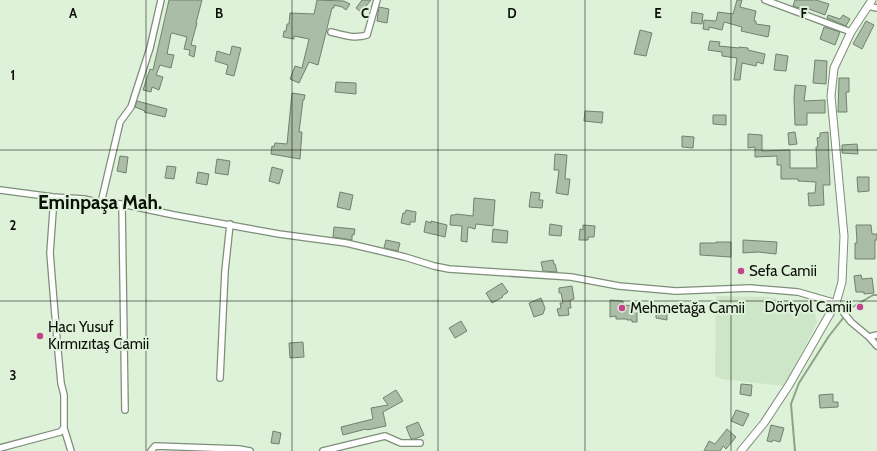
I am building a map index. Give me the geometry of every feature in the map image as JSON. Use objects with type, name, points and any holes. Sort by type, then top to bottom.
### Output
[{"type":"street","points":[[101,202],[120,122],[131,107],[150,48],[161,0]]},
{"type":"street","points":[[331,32],[346,36],[359,37],[367,35],[377,0]]},
{"type":"street","points":[[765,0],[852,32]]},
{"type":"street","points":[[741,451],[764,423],[838,306],[842,282],[844,236],[832,96],[834,68],[852,32],[870,3],[877,8]]},
{"type":"street","points":[[0,190],[122,204],[291,236],[346,243],[449,269],[570,277],[619,286],[676,291],[750,288],[798,292],[838,306],[850,322],[869,337],[877,346]]},
{"type":"street","points":[[53,197],[50,253],[64,395],[64,428],[71,451]]},
{"type":"street","points":[[122,204],[125,410]]},
{"type":"street","points":[[220,378],[225,270],[230,224]]},
{"type":"street","points":[[869,337],[877,335]]},
{"type":"street","points":[[0,448],[60,432],[64,428]]},
{"type":"street","points":[[323,451],[385,436],[401,443],[420,444]]},
{"type":"street","points":[[151,451],[155,446],[239,449],[249,451]]},
{"type":"shaded area","points":[[716,296],[769,297],[798,303],[810,308],[815,314],[817,323],[784,386],[722,379],[715,376]]},
{"type":"building","points":[[169,0],[202,0],[191,45],[196,46],[194,57],[189,55],[190,50],[184,49],[187,37],[172,33],[167,54],[174,55],[171,68],[160,65],[156,75],[163,77],[159,90],[152,87],[151,92],[143,90],[150,69],[153,70]]},
{"type":"building","points":[[317,0],[344,1],[350,4],[346,10],[342,7],[334,5],[334,8],[332,8],[318,65],[309,62],[299,83],[290,79],[295,66],[302,68],[309,39],[294,36],[294,39],[283,37],[284,31],[286,31],[287,24],[289,24],[290,13],[314,14]]},
{"type":"building","points":[[362,0],[371,0],[361,12],[356,8]]},
{"type":"building","points":[[737,0],[742,0],[740,7],[756,11],[754,21],[756,21],[756,24],[770,26],[768,37],[741,31],[742,27],[724,22],[722,30],[709,27],[709,30],[703,29],[704,20],[716,21],[718,12],[733,14]]},
{"type":"building","points":[[795,0],[816,0],[829,4],[825,15],[806,8],[805,10],[793,6]]},
{"type":"building","points":[[379,7],[389,9],[387,23],[377,21]]},
{"type":"building","points":[[692,12],[703,14],[702,24],[691,23]]},
{"type":"building","points":[[828,15],[840,19],[843,15],[850,19],[846,26],[827,18]]},
{"type":"building","points":[[866,21],[874,25],[862,49],[853,44]]},
{"type":"building","points":[[824,27],[840,32],[835,45],[820,39]]},
{"type":"building","points":[[640,30],[652,33],[646,56],[634,54]]},
{"type":"building","points":[[710,41],[720,42],[719,46],[748,48],[748,50],[765,54],[763,64],[757,62],[756,66],[742,63],[740,80],[734,80],[737,58],[722,56],[722,52],[708,50]]},
{"type":"building","points":[[232,46],[241,48],[234,76],[226,74],[228,65],[215,61],[217,51],[230,55]]},
{"type":"building","points":[[776,54],[788,56],[786,71],[774,70]]},
{"type":"building","points":[[815,60],[827,61],[826,84],[813,83]]},
{"type":"building","points":[[839,78],[849,78],[849,92],[846,92],[847,112],[838,112]]},
{"type":"building","points":[[336,82],[356,83],[356,94],[335,92]]},
{"type":"building","points":[[795,85],[806,86],[804,101],[825,100],[825,113],[807,113],[807,125],[795,125]]},
{"type":"building","points":[[292,93],[305,95],[299,132],[302,132],[300,159],[271,154],[272,146],[274,147],[275,143],[287,144]]},
{"type":"building","points":[[137,101],[167,109],[165,117],[144,112],[145,111],[135,107]]},
{"type":"building","points":[[585,111],[603,112],[602,123],[584,121]]},
{"type":"building","points":[[713,115],[726,115],[726,125],[713,124]]},
{"type":"building","points":[[795,132],[797,144],[789,145],[788,133]]},
{"type":"building","points":[[828,132],[830,185],[823,185],[824,205],[809,206],[808,193],[815,193],[816,182],[798,181],[798,179],[781,179],[781,165],[777,165],[777,156],[755,157],[755,147],[748,148],[748,134],[762,135],[762,151],[790,150],[790,168],[817,168],[817,138],[820,137],[820,133]]},
{"type":"building","points":[[682,136],[694,137],[693,148],[682,147]]},
{"type":"building","points":[[857,144],[858,154],[842,153],[842,145]]},
{"type":"building","points":[[555,154],[567,155],[565,179],[570,179],[568,195],[556,193],[559,170],[554,170]]},
{"type":"building","points":[[120,156],[128,157],[126,173],[117,171]]},
{"type":"building","points":[[217,159],[230,161],[228,175],[215,173]]},
{"type":"building","points":[[167,166],[176,167],[174,179],[165,178]]},
{"type":"building","points":[[272,167],[283,170],[279,184],[269,181]]},
{"type":"building","points":[[198,172],[209,174],[207,185],[196,183]]},
{"type":"building","points":[[857,177],[869,177],[869,191],[858,192]]},
{"type":"building","points":[[340,192],[353,195],[350,210],[337,207]]},
{"type":"building","points":[[531,192],[540,193],[539,200],[543,200],[542,208],[529,207]]},
{"type":"building","points":[[474,198],[495,200],[493,226],[476,224],[475,229],[468,227],[467,242],[461,241],[462,226],[450,225],[451,215],[456,214],[473,216]]},
{"type":"building","points":[[406,210],[416,212],[415,222],[410,222],[410,225],[401,223],[403,213],[405,213]]},
{"type":"building","points":[[426,221],[447,225],[445,237],[424,232]]},
{"type":"building","points":[[550,224],[562,226],[561,236],[549,235]]},
{"type":"building","points":[[583,225],[595,226],[594,237],[588,237],[588,240],[579,240],[580,229],[583,230]]},
{"type":"building","points":[[856,225],[871,225],[872,234],[877,234],[877,240],[875,240],[875,259],[855,259],[855,243],[857,243]]},
{"type":"building","points":[[334,227],[355,229],[354,235],[352,235],[352,240],[333,237]]},
{"type":"building","points":[[493,229],[508,231],[507,243],[492,242]]},
{"type":"building","points":[[386,240],[400,243],[398,251],[384,248]]},
{"type":"building","points":[[743,240],[777,242],[776,254],[758,252],[743,253]]},
{"type":"building","points":[[731,242],[731,257],[700,255],[700,243]]},
{"type":"building","points":[[553,260],[557,272],[543,271],[541,262]]},
{"type":"building","points":[[861,275],[862,279],[872,278],[874,293],[864,294],[864,292],[856,292],[854,276]]},
{"type":"building","points":[[502,283],[508,292],[502,296],[503,297],[492,303],[486,293]]},
{"type":"building","points":[[572,286],[574,299],[570,300],[571,308],[568,308],[569,315],[559,316],[557,309],[561,308],[560,303],[563,303],[561,293],[559,293],[559,288]]},
{"type":"building","points":[[541,298],[545,308],[543,314],[534,317],[529,303]]},
{"type":"building","points":[[610,300],[623,301],[623,305],[637,306],[637,322],[632,322],[632,320],[627,319],[616,319],[616,316],[610,317]]},
{"type":"building","points":[[667,304],[667,320],[656,318],[656,305]]},
{"type":"building","points":[[461,321],[467,331],[455,338],[449,328]]},
{"type":"building","points":[[303,342],[304,357],[290,358],[289,343]]},
{"type":"building","points":[[741,384],[752,385],[751,396],[740,394]]},
{"type":"building","points":[[396,390],[403,401],[383,412],[386,426],[343,435],[341,427],[373,419],[371,408],[388,405],[383,398]]},
{"type":"building","points":[[833,394],[833,402],[838,402],[838,407],[820,408],[819,395]]},
{"type":"building","points":[[736,410],[749,414],[743,426],[731,421]]},
{"type":"building","points":[[418,422],[424,435],[411,439],[406,427]]},
{"type":"building","points":[[771,425],[784,428],[780,442],[773,440],[772,442],[767,441]]},
{"type":"building","points":[[727,429],[736,437],[726,449],[723,446],[720,451],[704,451],[709,441],[715,444]]},
{"type":"building","points":[[273,431],[281,433],[279,444],[271,443]]},
{"type":"waterway","points":[[795,451],[791,404],[799,383],[829,336],[851,308],[873,295],[877,295]]},
{"type":"place","name":"Sefa Camii","points":[[741,271]]},
{"type":"place","name":"Dörtyol Camii","points":[[860,307]]},
{"type":"place","name":"Mehmetağa Camii","points":[[622,308]]},
{"type":"place","name":"Hacı Yusuf Kırmızıtaş Camii","points":[[40,336]]},
{"type":"district","name":"Eminpaşa Mah.","points":[[100,202]]}]
